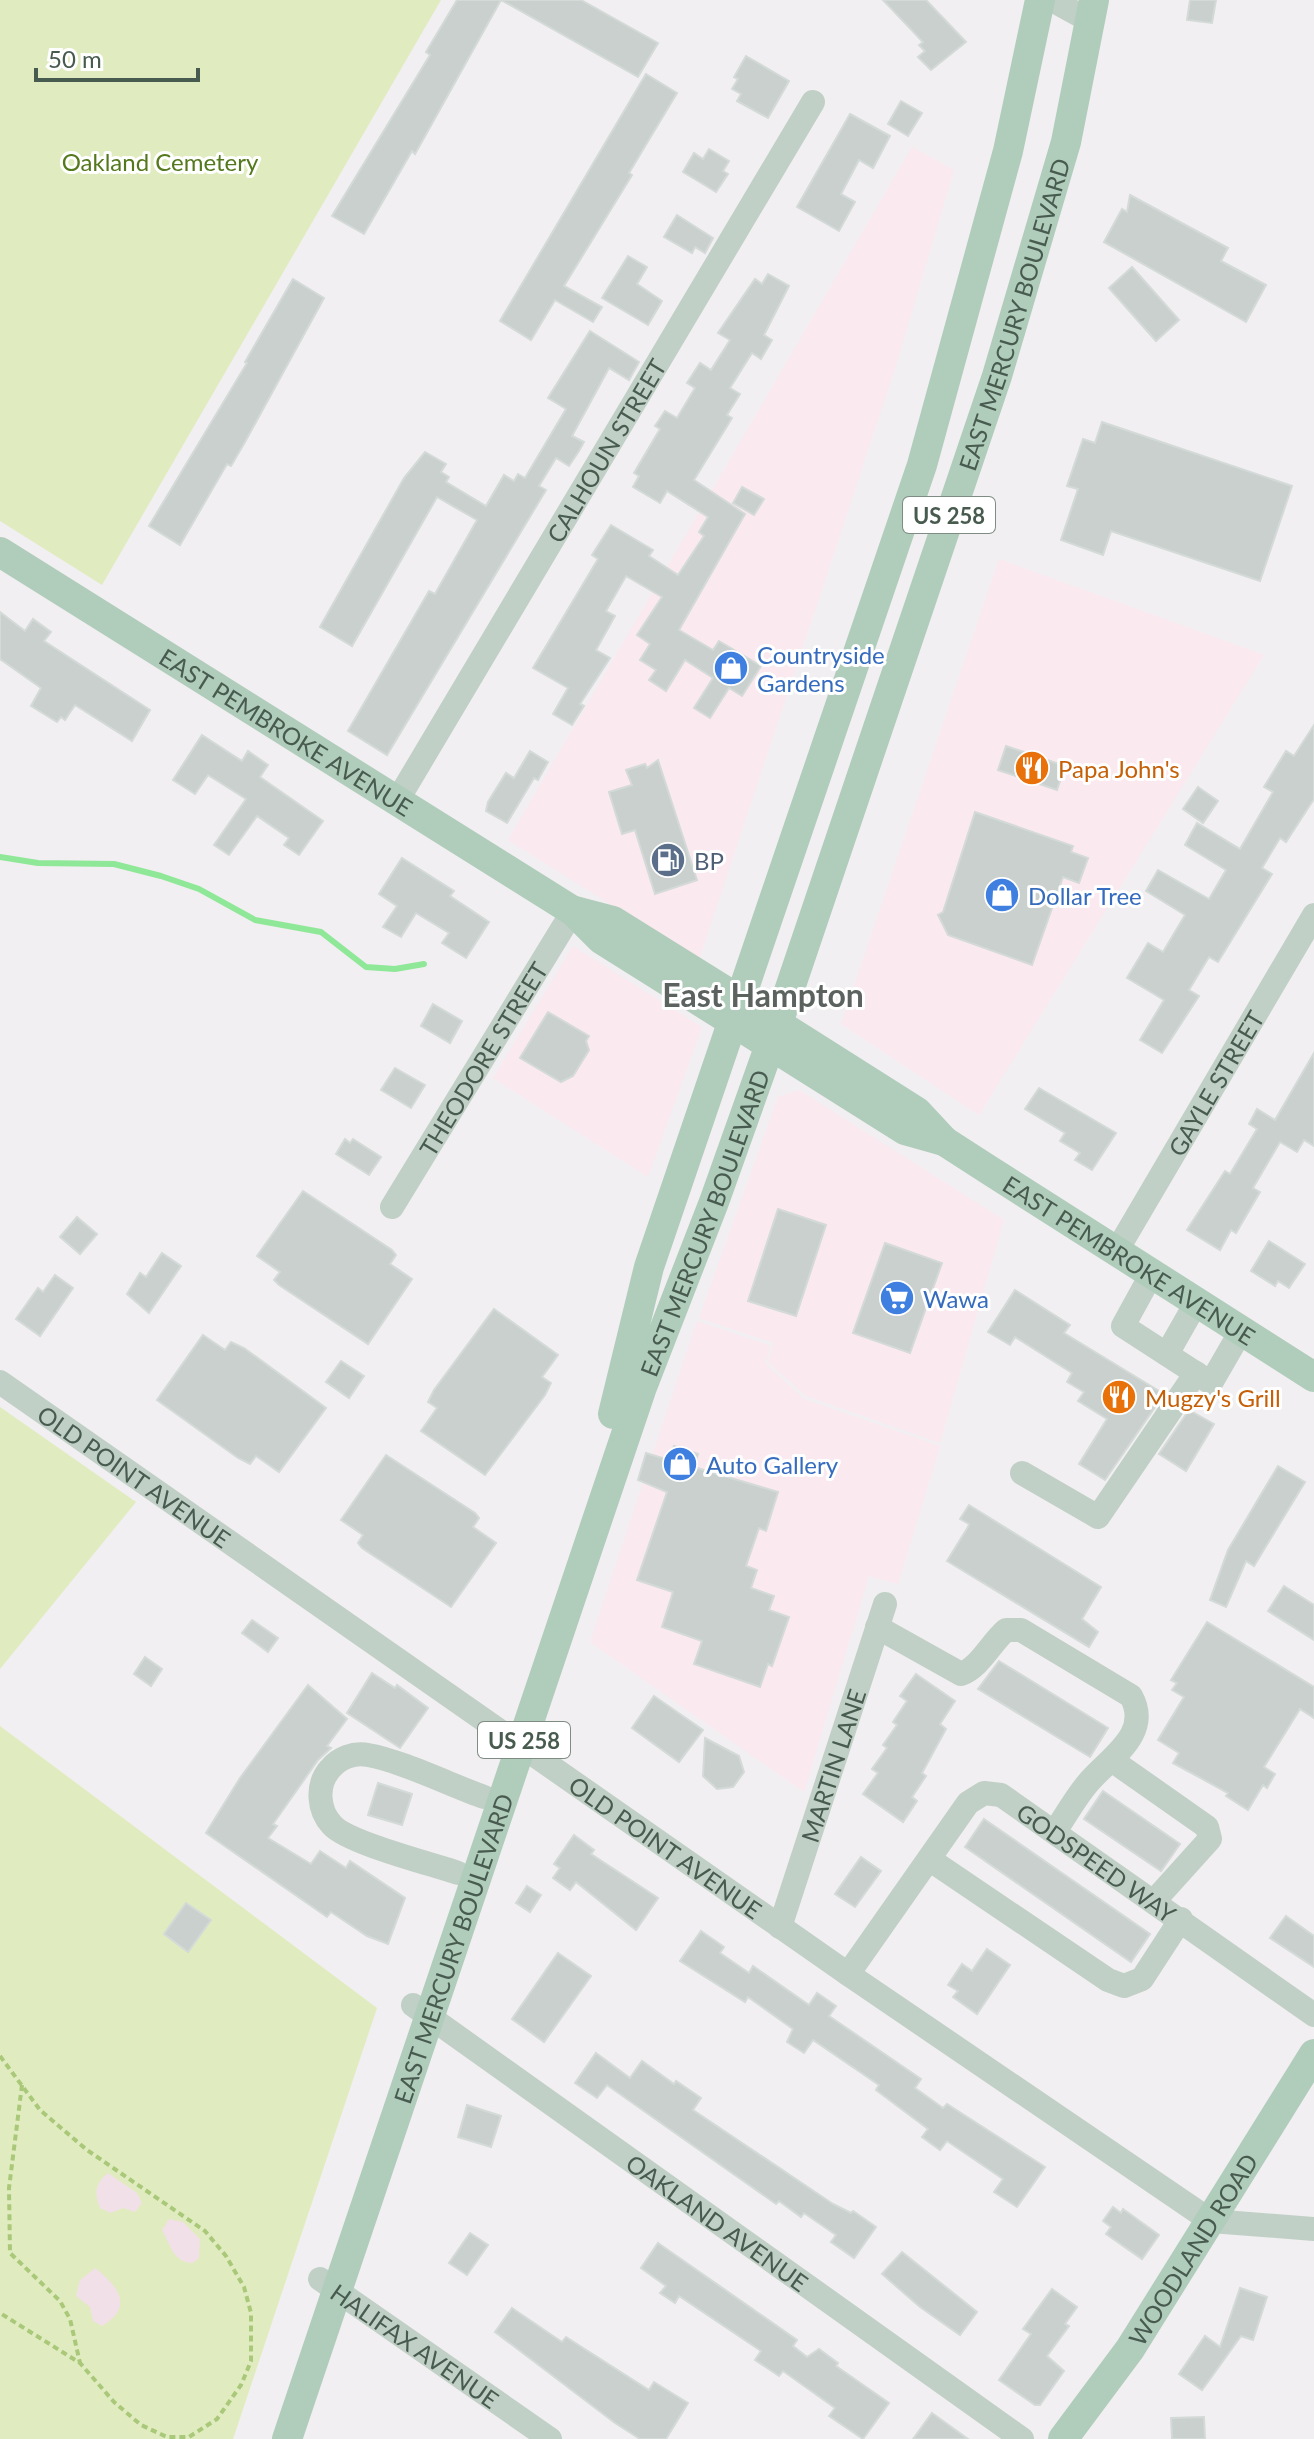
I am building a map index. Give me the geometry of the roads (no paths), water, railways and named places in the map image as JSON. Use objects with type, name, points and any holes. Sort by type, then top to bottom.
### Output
[{"type":"main road","name":"EAST MERCURY BOULEVARD","points":[[422,2011],[458,1873],[484,1797],[514,1740],[621,1390],[649,1267],[922,465],[1008,151],[1040,0]]},
{"type":"main road","name":"EAST MERCURY BOULEVARD","points":[[265,2439],[328,2285],[514,1740],[774,1034],[1021,304],[1066,142],[1092,11]]},
{"type":"main road","name":"EAST PEMBROKE AVENUE","points":[[0,552],[573,911],[601,939],[738,1011],[917,1112],[944,1141],[1314,1377]]},
{"type":"main road","name":"WOODLAND ROAD","points":[[1063,2439],[1130,2349],[1314,2054]]},
{"type":"main road","name":"EAST MERCURY BOULEVARD","points":[[287,2439],[328,2285]]},
{"type":"street","points":[[1052,0],[1092,11]]},
{"type":"street","name":"CALHOUN STREET","points":[[397,801],[813,102]]},
{"type":"street","name":"THEODORE STREET","points":[[392,1207],[573,911]]},
{"type":"street","name":"GAYLE STREET","points":[[1116,1252],[1314,915]]},
{"type":"street","points":[[1151,1275],[1123,1326],[1211,1383],[1241,1331]]},
{"type":"street","points":[[1167,1354],[1196,1303]]},
{"type":"street","points":[[1022,1473],[1098,1517],[1196,1373]]},
{"type":"street","name":"OLD POINT AVENUE","points":[[0,1382],[780,1927],[1211,2221],[1314,2229]]},
{"type":"street","name":"MARTIN LANE","points":[[780,1927],[881,1616],[961,1674],[973,1669],[991,1644],[1006,1630],[1021,1630],[1131,1696],[1139,1711],[1139,1724],[1113,1761]]},
{"type":"street","points":[[458,1873],[353,1838],[332,1826],[320,1803],[320,1788],[327,1771],[338,1760],[368,1755],[484,1797]]},
{"type":"street","points":[[1056,1830],[1088,1783],[1113,1761],[1207,1827],[1210,1839],[1155,1900]]},
{"type":"street","name":"GODSPEED WAY","points":[[848,1974],[968,1803],[984,1793],[1001,1795],[1056,1830],[1314,2015]]},
{"type":"street","points":[[929,1859],[1108,1980],[1124,1986],[1142,1979],[1181,1919]]},
{"type":"street","name":"OAKLAND AVENUE","points":[[422,2011],[1022,2439]]},
{"type":"street","name":"HALIFAX AVENUE","points":[[328,2285],[550,2439]]},
{"type":"waterway","points":[[0,857],[38,863],[114,864],[199,889],[255,920],[321,932],[366,967],[395,969],[424,964]]},
{"type":"place","name":"Countryside Gardens","points":[[731,668]]},
{"type":"place","name":"Papa John's","points":[[1032,768]]},
{"type":"place","name":"BP","points":[[668,860]]},
{"type":"place","name":"Dollar Tree","points":[[1002,895]]},
{"type":"place","name":"Wawa","points":[[897,1298]]},
{"type":"place","name":"Mugzy's Grill","points":[[1119,1397]]},
{"type":"place","name":"Auto Gallery","points":[[680,1464]]},
{"type":"district","name":"East Hampton","points":[[763,994]]},
{"type":"park label","name":"Oakland Cemetery","points":[[160,161]]}]
